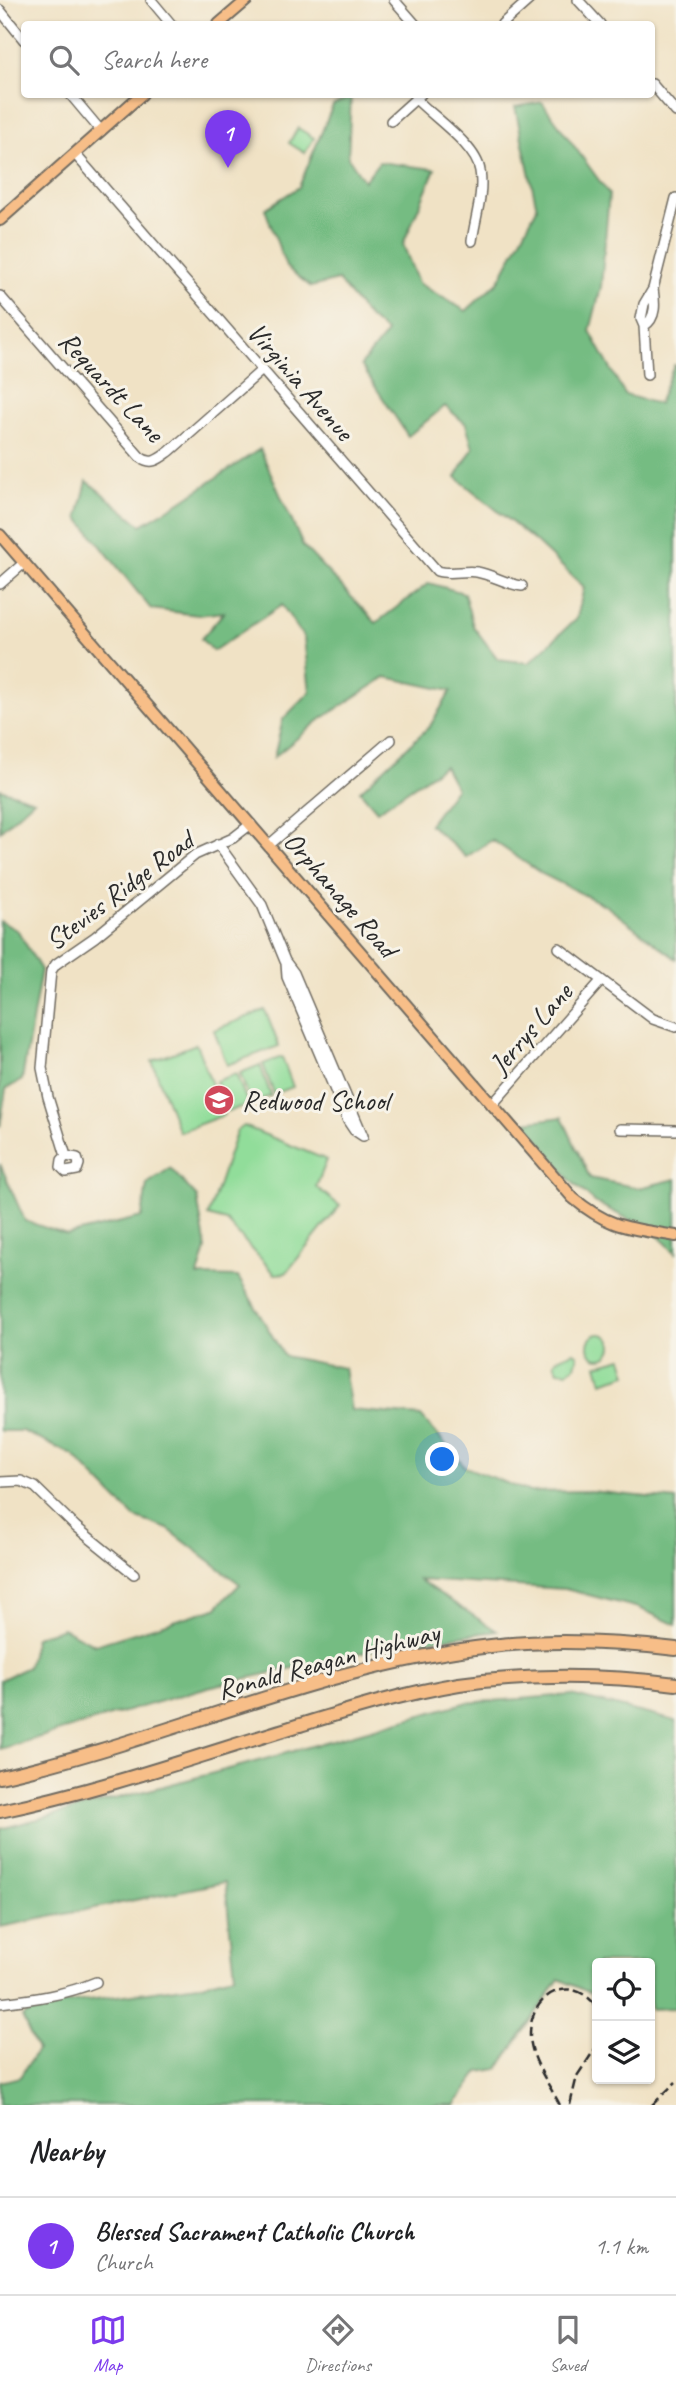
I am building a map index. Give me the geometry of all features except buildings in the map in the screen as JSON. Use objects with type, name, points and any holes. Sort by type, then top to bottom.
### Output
[{"type":"highway","name":"Ronald Reagan Highway","points":[[0,1777],[95,1752],[312,1685],[442,1653],[492,1645],[565,1642],[676,1649]]},
{"type":"highway","name":"Ronald Reagan Highway","points":[[0,1811],[112,1782],[363,1706],[425,1691],[486,1681],[559,1677],[676,1684]]},
{"type":"main road","points":[[222,21],[247,0]]},
{"type":"main road","points":[[0,220],[138,98]]},
{"type":"main road","name":"Orphanage Road","points":[[0,535],[556,1179],[590,1212],[606,1221],[622,1227],[676,1236]]},
{"type":"street","points":[[151,0],[168,21]]},
{"type":"street","points":[[394,0],[412,21]]},
{"type":"street","points":[[505,21],[529,0]]},
{"type":"street","points":[[579,0],[597,21]]},
{"type":"street","points":[[0,10],[21,36]]},
{"type":"street","points":[[655,88],[676,112]]},
{"type":"street","points":[[73,98],[101,131]]},
{"type":"street","points":[[391,121],[417,98]]},
{"type":"street","points":[[419,98],[467,147],[479,166],[480,187],[472,241]]},
{"type":"street","name":"Virginia Avenue","points":[[75,154],[437,571],[478,572],[510,585],[522,586]]},
{"type":"street","points":[[647,375],[644,326],[641,319],[644,304],[653,289],[676,198]]},
{"type":"street","name":"Requardt Lane","points":[[0,296],[139,457],[149,462],[156,461],[170,451],[262,370]]},
{"type":"street","points":[[0,584],[24,563]]},
{"type":"street","points":[[269,845],[391,740]]},
{"type":"street","name":"Stevies Ridge Road","points":[[66,1156],[47,1097],[42,1068],[51,971],[56,964],[95,937],[195,855],[233,838],[251,824]]},
{"type":"street","points":[[218,844],[262,905],[363,1136],[354,1130],[348,1121],[287,976],[285,961]]},
{"type":"street","points":[[559,948],[653,1019],[676,1027]]},
{"type":"street","name":"Jerrys Lane","points":[[492,1105],[601,981]]},
{"type":"street","points":[[620,1129],[676,1130]]},
{"type":"street","points":[[0,1482],[21,1481],[35,1487],[76,1527],[134,1574]]},
{"type":"street","points":[[0,2003],[48,1997],[96,1982]]},
{"type":"green space","points":[[351,98],[348,157],[364,181],[379,162],[435,169],[403,244],[418,283],[466,311],[499,281],[537,208],[515,107],[542,102],[609,194],[601,287],[590,331],[625,395],[658,404],[676,365],[676,959],[605,905],[542,874],[492,840],[466,857],[429,824],[456,788],[444,766],[377,811],[360,791],[430,726],[451,691],[386,677],[321,719],[274,757],[283,719],[310,692],[304,638],[282,605],[213,651],[201,639],[224,612],[198,615],[151,609],[78,517],[87,481],[141,525],[260,449],[303,546],[376,623],[429,583],[464,593],[473,626],[498,659],[529,663],[577,618],[584,587],[537,543],[456,477],[473,448],[466,424],[445,406],[408,436],[361,365],[387,333],[367,316],[338,280],[311,287],[286,267],[265,209],[299,187],[333,105]]},
{"type":"green space","points":[[298,128],[314,138],[305,153],[289,143]]},
{"type":"green space","points":[[0,789],[34,800],[0,831]]},
{"type":"green space","points":[[0,921],[18,931],[41,970],[22,1080],[6,1089],[0,1127]]},
{"type":"green space","points":[[265,1010],[279,1046],[227,1065],[214,1030]]},
{"type":"green space","points":[[196,1044],[224,1115],[179,1132],[152,1061]]},
{"type":"green space","points":[[282,1057],[293,1087],[274,1094],[263,1064]]},
{"type":"green space","points":[[260,1065],[271,1096],[251,1103],[240,1073]]},
{"type":"green space","points":[[236,1074],[248,1104],[228,1112],[216,1081]]},
{"type":"green space","points":[[562,1117],[590,1178],[639,1188],[676,1179],[676,1253],[654,1232],[596,1203],[570,1180],[525,1122]]},
{"type":"green space","points":[[244,1126],[327,1160],[316,1187],[340,1206],[286,1273],[275,1274],[226,1221],[208,1216],[237,1130]]},
{"type":"green space","points":[[0,1164],[25,1221],[67,1235],[142,1217],[147,1184],[170,1168],[197,1197],[206,1249],[198,1276],[238,1277],[284,1356],[344,1368],[351,1410],[421,1416],[465,1467],[530,1492],[590,1491],[676,1500],[676,1625],[639,1608],[565,1589],[419,1580],[497,1631],[400,1644],[208,1687],[0,1749],[0,1680],[28,1667],[35,1637],[63,1628],[95,1645],[216,1608],[240,1584],[168,1529],[134,1517],[73,1455],[22,1431],[0,1431]]},
{"type":"green space","points":[[600,1334],[609,1337],[612,1346],[609,1355],[600,1358],[591,1355],[588,1346],[591,1337]]},
{"type":"green space","points":[[574,1352],[578,1355],[575,1366],[567,1372],[558,1371],[554,1363],[557,1359]]},
{"type":"green space","points":[[622,1358],[627,1374],[602,1382],[597,1365]]},
{"type":"green space","points":[[571,1695],[676,1721],[676,2008],[655,2009],[655,1958],[592,1958],[592,1994],[559,1979],[498,2069],[479,2072],[455,2105],[0,2105],[0,2082],[20,2077],[37,2050],[22,2017],[38,2007],[198,1985],[235,1975],[225,1882],[0,1927],[0,1829],[244,1765],[464,1703]]},
{"type":"railway","points":[[560,2105],[534,2054],[530,2036],[531,2022],[536,2009],[553,1993],[575,1991],[592,2002]]},
{"type":"railway","points":[[570,2105],[577,2076],[592,2054]]},
{"type":"railway","points":[[652,2105],[676,2082]]},
{"type":"place","name":"Blessed Sacrament Catholic Church","points":[[228,168]]},
{"type":"place","name":"Redwood School","points":[[219,1100]]}]
